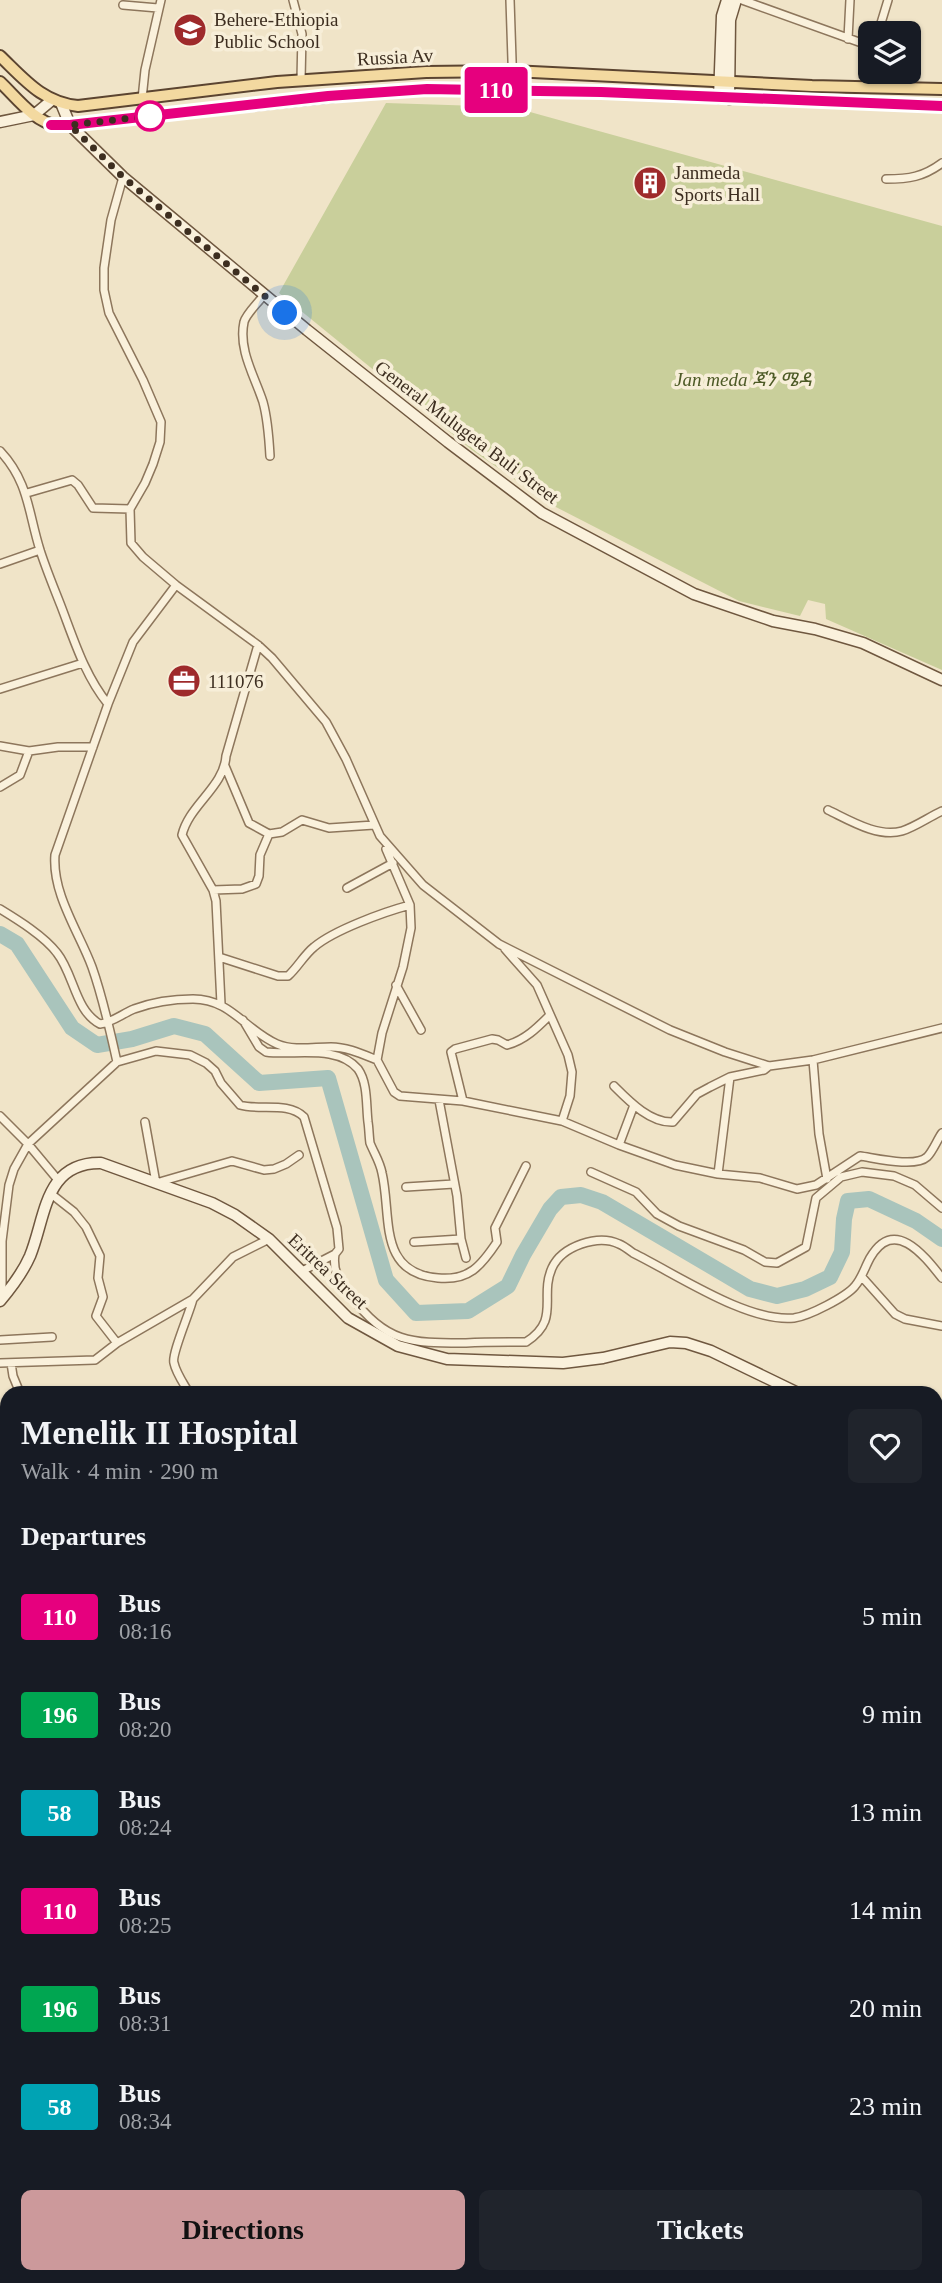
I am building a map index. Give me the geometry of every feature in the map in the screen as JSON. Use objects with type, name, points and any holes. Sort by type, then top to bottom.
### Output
[{"type":"main road","points":[[724,98],[730,20],[727,7],[736,0]]},
{"type":"main road","points":[[0,56],[36,92],[56,102],[70,125]]},
{"type":"main road","name":"Russia Av","points":[[56,102],[78,106],[278,82],[426,72],[512,71],[942,89]]},
{"type":"main road","points":[[0,82],[34,115]]},
{"type":"main road","points":[[278,82],[279,101]]},
{"type":"main road","name":"Russia Av","points":[[34,115],[51,125],[70,125],[279,101],[427,89],[942,106]]},
{"type":"main road","points":[[0,122],[34,115],[56,102]]},
{"type":"main road","name":"General Mulugeta Buli Street","points":[[70,125],[123,177],[263,296],[542,513],[694,594],[773,621],[815,629],[863,643],[942,680]]},
{"type":"main road","name":"Eritrea Street","points":[[1,1300],[30,1256],[50,1193],[58,1180],[75,1167],[101,1163],[235,1214],[269,1240],[348,1318],[398,1346],[447,1359],[563,1363],[603,1358],[670,1342],[685,1343],[711,1351],[784,1386]]},
{"type":"street","points":[[293,0],[302,34],[301,80]]},
{"type":"street","points":[[510,0],[513,90]]},
{"type":"street","points":[[715,0],[727,7]]},
{"type":"street","points":[[742,0],[858,42]]},
{"type":"street","points":[[848,39],[850,0]]},
{"type":"street","points":[[882,21],[888,0]]},
{"type":"street","points":[[123,5],[160,4],[145,71],[142,99]]},
{"type":"street","points":[[906,84],[907,88]]},
{"type":"street","points":[[886,179],[913,179],[942,163]]},
{"type":"street","points":[[123,177],[111,219],[104,268],[104,290],[108,313],[143,380],[161,422],[160,442],[153,464],[130,509],[131,543],[176,585],[258,645],[302,691],[326,722],[346,759],[410,905],[411,928],[403,967],[382,1033],[377,1060],[394,1092],[400,1096],[463,1101],[562,1121],[675,1165],[718,1174],[760,1178],[797,1189],[808,1188],[827,1179],[860,1156],[919,1161],[926,1157],[942,1133]]},
{"type":"street","points":[[263,296],[244,321],[244,341],[247,361],[269,429],[270,456]]},
{"type":"street","points":[[0,451],[19,475],[27,493],[40,550],[83,663],[96,689],[108,704]]},
{"type":"street","points":[[27,493],[72,480],[93,508],[130,509]]},
{"type":"street","points":[[0,564],[40,550]]},
{"type":"street","points":[[116,1059],[109,1023],[92,967],[55,880],[55,855],[108,704],[133,642],[176,585]]},
{"type":"street","points":[[221,1004],[216,901],[213,890],[182,835],[197,806],[216,783],[225,766],[258,645]]},
{"type":"street","points":[[0,689],[83,663]]},
{"type":"street","points":[[0,746],[29,751],[58,747],[93,747]]},
{"type":"street","points":[[0,787],[20,775],[29,751]]},
{"type":"street","points":[[225,766],[249,823],[270,834],[282,832],[302,820],[329,828],[374,825]]},
{"type":"street","points":[[828,810],[888,833],[901,831],[942,811]]},
{"type":"street","points":[[213,890],[242,889],[256,884],[260,855],[270,834]]},
{"type":"street","points":[[380,836],[423,885],[499,944],[526,970],[537,985],[562,1039],[572,1072],[568,1110],[562,1121]]},
{"type":"street","points":[[346,888],[393,863]]},
{"type":"street","points":[[219,957],[278,976],[288,976],[313,947],[324,940],[410,905]]},
{"type":"street","points":[[0,909],[20,921],[57,953],[88,1015],[100,1024],[109,1023],[148,1004],[205,999],[221,1004],[262,1036],[279,1045],[349,1049],[377,1060]]},
{"type":"street","points":[[499,944],[670,1030],[769,1066],[813,1060],[942,1028]]},
{"type":"street","points":[[396,985],[421,1030]]},
{"type":"street","points":[[463,1101],[452,1052],[455,1049],[492,1039],[507,1045],[517,1042],[537,1029],[550,1015]]},
{"type":"street","points":[[243,1020],[259,1047],[266,1052],[333,1055],[344,1058],[358,1069],[364,1080],[370,1143],[382,1169],[390,1241],[399,1261],[411,1272],[427,1278],[451,1280],[465,1276],[480,1265],[497,1242],[495,1228],[526,1166]]},
{"type":"street","points":[[1,1300],[2,1241],[9,1185],[14,1169],[29,1144],[116,1059],[156,1051],[190,1055],[206,1063],[240,1105],[299,1112],[304,1116],[337,1228],[339,1249],[335,1254],[302,1271]]},
{"type":"street","points":[[813,1060],[819,1134],[827,1179]]},
{"type":"street","points":[[614,1086],[634,1105],[655,1118],[673,1122],[698,1094],[730,1077],[764,1070],[769,1066]]},
{"type":"street","points":[[718,1174],[730,1077]]},
{"type":"street","points":[[439,1100],[466,1258]]},
{"type":"street","points":[[619,1145],[634,1105]]},
{"type":"street","points":[[0,1116],[29,1144],[58,1180]]},
{"type":"street","points":[[145,1122],[156,1183],[232,1161],[264,1170],[274,1169],[299,1155]]},
{"type":"street","points":[[591,1172],[636,1192],[657,1214],[679,1226],[744,1250],[765,1262],[777,1263],[806,1247],[816,1198],[841,1177],[862,1172],[894,1176],[915,1185],[942,1208]]},
{"type":"street","points":[[405,1187],[454,1184]]},
{"type":"street","points":[[50,1193],[74,1212],[94,1240],[100,1256],[98,1278],[103,1297],[96,1316],[117,1343]]},
{"type":"street","points":[[335,1254],[336,1276],[361,1310],[388,1332],[411,1342],[432,1343],[526,1342],[534,1337],[547,1320],[551,1269],[564,1253],[596,1240],[618,1243],[738,1306],[778,1318],[797,1318],[844,1296],[862,1277],[870,1257],[882,1243],[895,1238],[904,1241],[942,1278]]},
{"type":"street","points":[[414,1242],[461,1239]]},
{"type":"street","points":[[0,1363],[94,1360],[117,1343],[193,1299],[233,1257],[269,1240]]},
{"type":"street","points":[[322,1261],[334,1265]]},
{"type":"street","points":[[862,1277],[895,1314],[905,1319],[942,1326]]},
{"type":"street","points":[[185,1386],[173,1362],[173,1355],[184,1331],[193,1299]]},
{"type":"street","points":[[0,1340],[52,1336]]},
{"type":"street","points":[[11,1363],[17,1386]]},
{"type":"green space","name":"Jan meda ጃን ሜዳ","points":[[386,103],[512,107],[942,226],[942,670],[826,619],[825,604],[808,600],[800,616],[739,601],[550,504],[472,450],[279,293]]},
{"type":"waterway","points":[[0,934],[17,944],[72,1028],[97,1045],[132,1039],[174,1026],[205,1034],[259,1083],[328,1078],[386,1280],[416,1313],[468,1311],[508,1286],[550,1209],[561,1197],[581,1195],[602,1202],[750,1289],[777,1296],[805,1289],[830,1277],[842,1252],[848,1201],[869,1199],[916,1221],[942,1239]]},
{"type":"bus line","name":"110","points":[[51,125],[328,96],[427,89],[601,92],[942,106]]},
{"type":"place","name":"Behere-Ethiopia Public School","points":[[190,30]]},
{"type":"place","name":"Janmeda Sports Hall","points":[[650,183]]},
{"type":"place","name":"111076","points":[[184,681]]},
{"type":"route","points":[[150,116],[70,125],[123,177],[285,313]]}]
